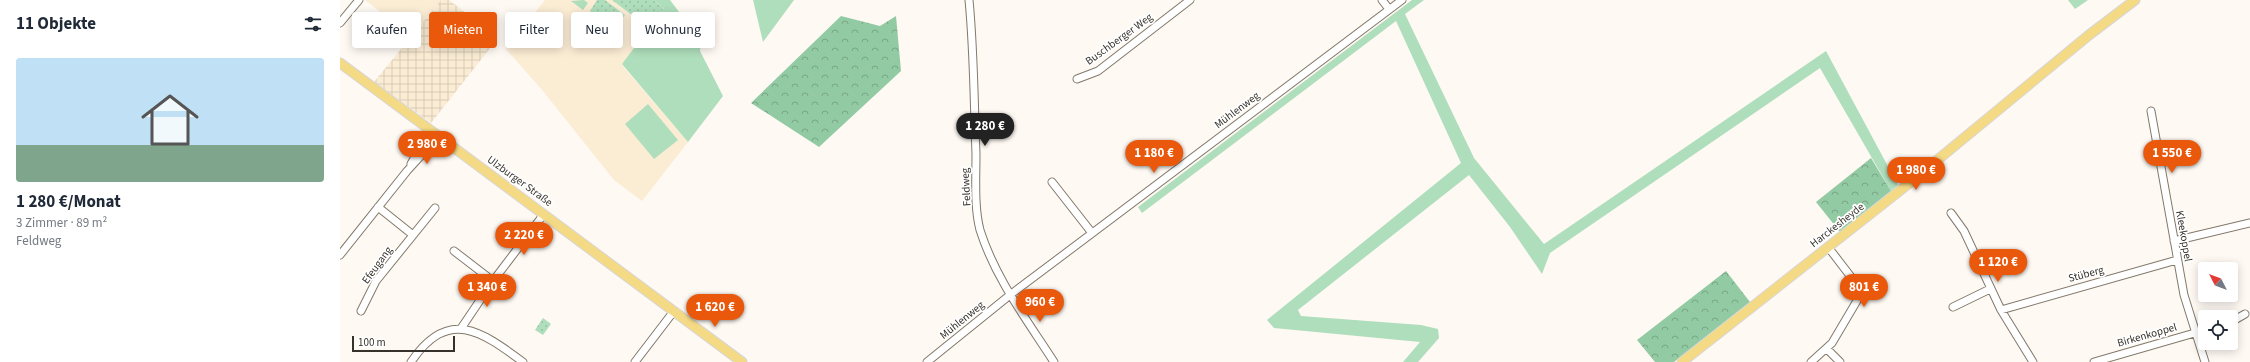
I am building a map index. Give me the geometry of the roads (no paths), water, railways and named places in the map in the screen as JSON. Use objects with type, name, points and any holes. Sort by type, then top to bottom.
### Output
[{"type":"main road","name":"Harckesheyde","points":[[1682,362],[1828,247],[2089,35],[2135,0]]},
{"type":"main road","name":"Ulzburger Straße","points":[[340,63],[742,362]]},
{"type":"street","points":[[340,23],[359,0]]},
{"type":"street","name":"Feldweg","points":[[969,0],[974,91],[976,197],[980,229],[991,258],[1010,295]]},
{"type":"street","name":"Buschberger Weg","points":[[1077,80],[1098,71],[1190,0]]},
{"type":"street","points":[[1382,0],[1389,9]]},
{"type":"street","name":"Mühlenweg","points":[[927,362],[1010,295],[1402,0]]},
{"type":"street","name":"Kleekoppel","points":[[2151,111],[2177,260],[2195,333],[2205,362]]},
{"type":"street","points":[[408,171],[430,130]]},
{"type":"street","points":[[340,255],[378,207],[439,136]]},
{"type":"street","points":[[1052,182],[1092,233]]},
{"type":"street","points":[[378,207],[413,235]]},
{"type":"street","name":"Efeugang","points":[[361,310],[376,281],[435,208]]},
{"type":"street","points":[[1951,213],[1964,231],[2001,310],[2033,362]]},
{"type":"street","points":[[412,362],[425,345],[438,335],[462,327],[493,281],[544,214]]},
{"type":"street","points":[[2174,241],[2250,223]]},
{"type":"street","points":[[1811,362],[1827,349],[1858,299],[1860,292],[1858,286],[1828,247]]},
{"type":"street","points":[[454,251],[493,281]]},
{"type":"street","name":"Stüberg","points":[[2001,310],[2177,260]]},
{"type":"street","points":[[1953,307],[1990,289]]},
{"type":"street","points":[[1010,295],[1054,362]]},
{"type":"street","points":[[635,362],[674,311]]},
{"type":"street","points":[[2238,318],[2245,314]]},
{"type":"street","points":[[462,327],[487,336],[523,362]]},
{"type":"street","name":"Birkenkoppel","points":[[2094,362],[2198,332]]},
{"type":"street","points":[[1827,349],[1840,362]]}]
